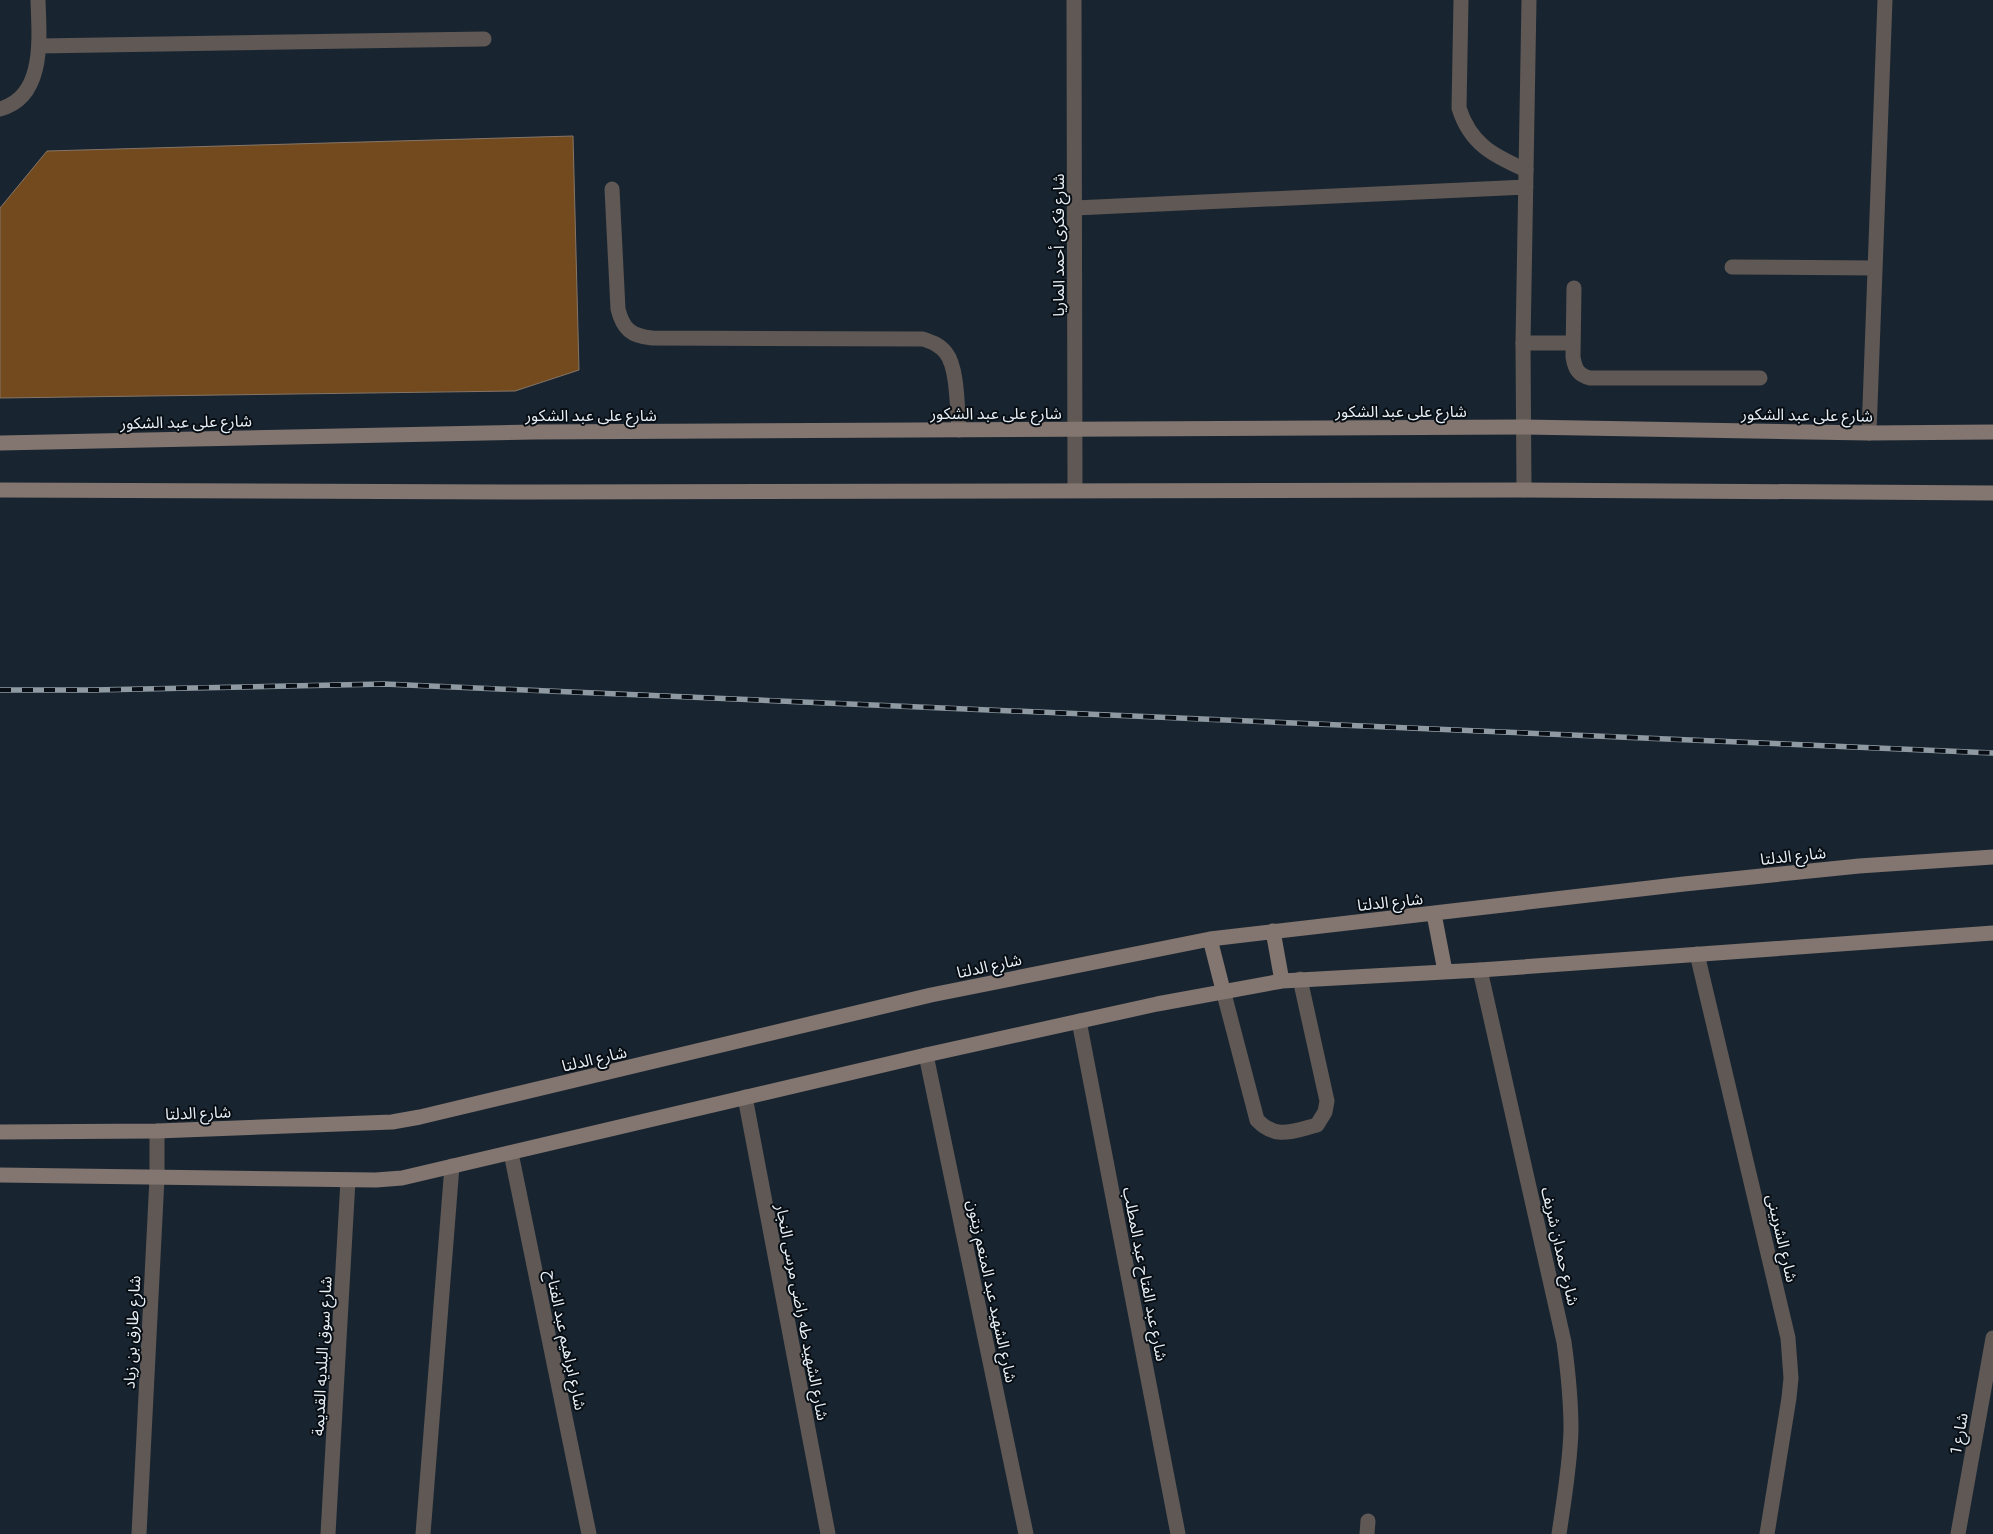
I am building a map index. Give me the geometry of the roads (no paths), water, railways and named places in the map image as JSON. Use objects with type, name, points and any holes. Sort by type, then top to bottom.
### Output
[{"type":"street","points":[[0,109],[8,107],[22,96],[32,80],[38,63],[38,0]]},
{"type":"street","name":"شارع فكرى أحمد الماريا","points":[[1074,0],[1075,490]]},
{"type":"street","points":[[1461,0],[1459,108],[1464,125],[1474,138],[1493,154],[1526,170]]},
{"type":"street","points":[[1524,490],[1523,427],[1528,0]]},
{"type":"street","points":[[1869,433],[1885,0]]},
{"type":"street","points":[[39,46],[484,39]]},
{"type":"street","points":[[1075,208],[1526,187]]},
{"type":"street","points":[[612,189],[618,309],[621,321],[629,331],[640,337],[652,338],[923,339],[937,344],[950,360],[959,430]]},
{"type":"street","points":[[1732,267],[1875,268]]},
{"type":"street","points":[[1574,288],[1574,366],[1578,373],[1590,378],[1760,378]]},
{"type":"street","points":[[1524,343],[1573,343]]},
{"type":"street","name":"شارع على عبد الشكور","points":[[0,443],[524,432],[1523,427],[1869,433],[1993,432]]},
{"type":"street","points":[[0,490],[532,492],[1524,490],[1993,492]]},
{"type":"street","name":"شارع الدلتا","points":[[0,1132],[157,1131],[392,1122],[420,1117],[931,995],[1210,939],[1693,883],[1859,866],[1993,857]]},
{"type":"street","points":[[1434,914],[1444,971]]},
{"type":"street","points":[[1273,931],[1282,981]]},
{"type":"street","points":[[0,1175],[348,1180],[402,1178],[926,1055],[1223,990],[1300,979],[1480,970],[1993,933]]},
{"type":"street","points":[[1210,939],[1257,1120],[1272,1132],[1286,1133],[1317,1125],[1325,1112],[1327,1101],[1300,979]]},
{"type":"street","name":"شارع الشربينى","points":[[1697,954],[1788,1338],[1790,1358],[1789,1398],[1767,1534]]},
{"type":"street","name":"شارع حمدان شريف","points":[[1480,970],[1564,1342],[1570,1386],[1571,1430],[1568,1475],[1559,1534]]},
{"type":"street","name":"شارع عبد الفتاح عبد المطلب","points":[[1079,1021],[1178,1534]]},
{"type":"street","name":"شارع الشهيد عبد المنعم زيتون","points":[[926,1055],[1026,1534]]},
{"type":"street","name":"شارع الشهيد طه راضى مرسى النجار","points":[[745,1097],[828,1534]]},
{"type":"street","name":"شارع طارق بن زياد","points":[[139,1534],[157,1178],[157,1131]]},
{"type":"street","name":"شارع ابراهيم عبد الفتاح","points":[[510,1153],[588,1534]]},
{"type":"street","points":[[423,1534],[452,1166]]},
{"type":"street","name":"شارع سوق البلديه القديمة","points":[[328,1534],[348,1180]]},
{"type":"street","name":"شارع 1","points":[[1958,1534],[1993,1338]]},
{"type":"railway","points":[[0,690],[384,684],[1993,753]]}]
